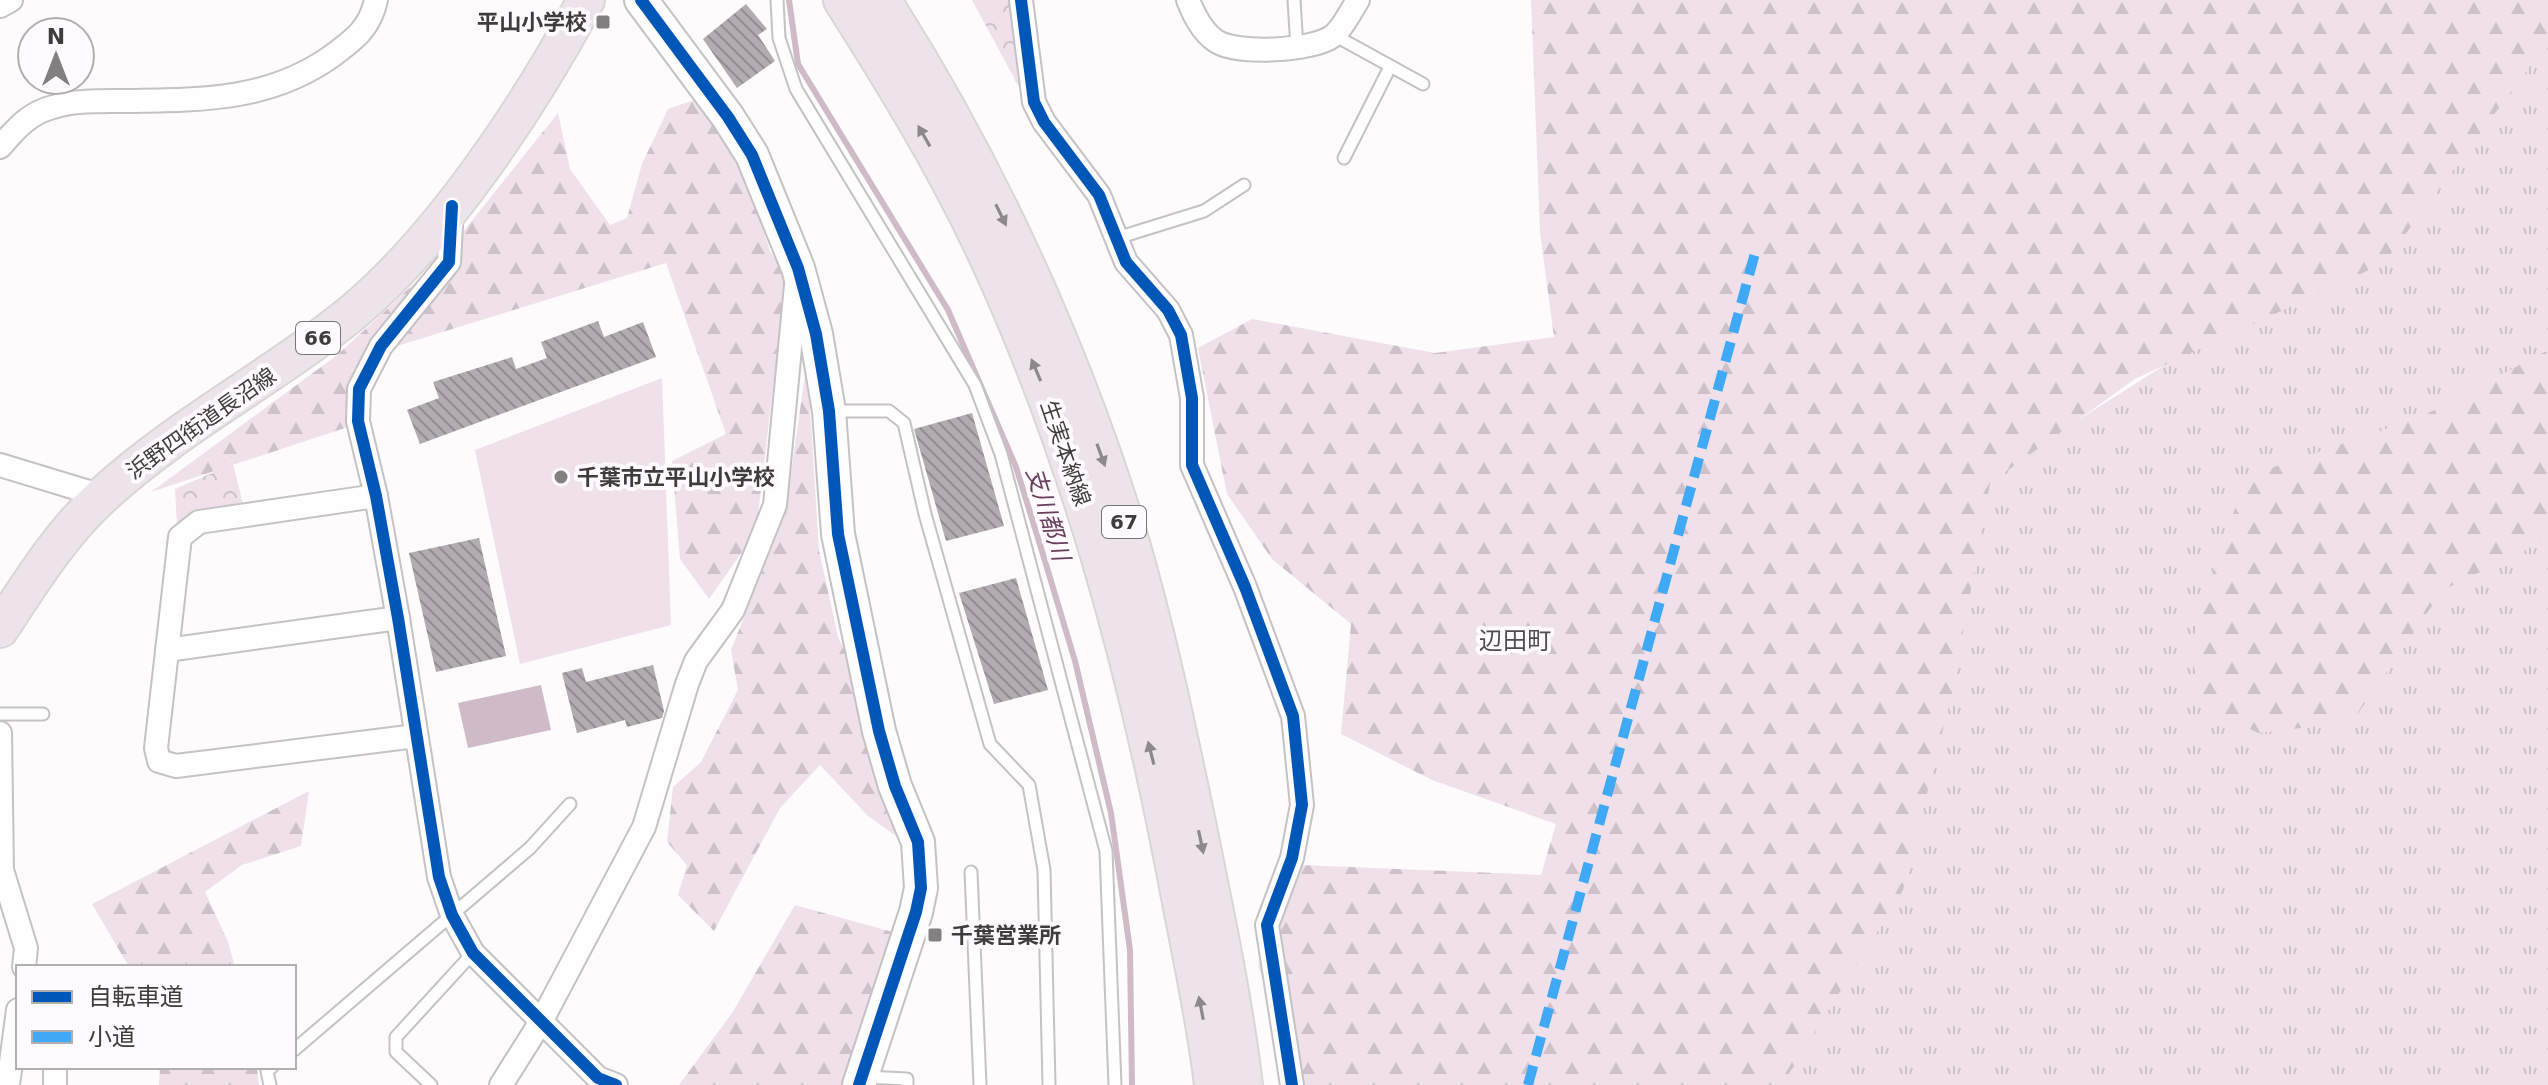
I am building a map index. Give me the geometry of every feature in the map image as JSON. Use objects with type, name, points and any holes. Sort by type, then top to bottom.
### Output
[{"type":"main road","name":"生実本納線","points":[[842,0],[926,137],[986,252],[1045,391],[1085,503],[1156,776],[1213,1085]]},
{"type":"main road","name":"生実本納線","points":[[882,0],[924,66],[957,128],[1042,302],[1119,505],[1165,670],[1232,994],[1244,1085]]},
{"type":"main road","name":"浜野四街道長沼線","points":[[0,629],[42,564],[102,496],[152,454],[275,371],[352,313],[407,262],[452,206],[518,113],[577,2]]},
{"type":"street","points":[[0,6],[11,0]]},
{"type":"street","points":[[4,133],[30,116],[54,106],[86,101],[208,100],[264,91],[297,77],[356,39],[371,21],[376,0]]},
{"type":"street","points":[[641,0],[728,117],[752,155],[798,268],[816,334],[829,411],[838,534],[879,731],[895,786],[918,842],[920,864],[916,912],[860,1081]]},
{"type":"street","points":[[1021,0],[1034,102],[1044,122],[1099,195],[1126,262],[1168,310],[1181,335],[1192,398],[1192,465],[1245,587],[1293,716],[1302,805],[1292,858],[1267,925],[1292,1085]]},
{"type":"street","points":[[1188,0],[1203,29],[1218,43],[1297,48],[1318,44],[1334,35],[1358,0]]},
{"type":"street","points":[[452,206],[449,262],[381,346],[359,389],[358,421],[376,496],[398,618],[439,877],[452,915],[473,953],[598,1078],[616,1085]]},
{"type":"street","points":[[501,1085],[542,1020],[644,827],[696,661],[733,610],[775,505],[798,268]]},
{"type":"street","points":[[0,465],[102,496]]},
{"type":"street","points":[[376,496],[199,522],[180,537],[156,748],[159,761],[165,765],[416,736]]},
{"type":"street","points":[[167,650],[398,618]]},
{"type":"street","points":[[0,733],[2,870],[28,961]]},
{"type":"street","points":[[8,1085],[16,1025]]},
{"type":"lane","points":[[777,0],[779,38],[796,89],[975,385],[1001,454],[1106,851],[1115,1085]]},
{"type":"lane","points":[[1294,0],[1297,48]]},
{"type":"lane","points":[[1334,35],[1423,84]]},
{"type":"lane","points":[[1344,158],[1390,67]]},
{"type":"lane","points":[[1117,238],[1204,211],[1244,185]]},
{"type":"lane","points":[[829,411],[889,411],[904,423],[925,514],[990,744],[1029,785],[1044,870],[1049,1085]]},
{"type":"lane","points":[[0,714],[43,714]]},
{"type":"lane","points":[[296,1048],[530,848],[570,804]]},
{"type":"lane","points":[[971,872],[980,1085]]},
{"type":"lane","points":[[431,1085],[396,1052],[396,1037],[473,953]]},
{"type":"lane","points":[[860,1081],[907,1079],[907,1085]]},
{"type":"green space","points":[[972,0],[1015,0],[1026,100]]},
{"type":"green space","points":[[1531,0],[2548,0],[2548,42],[2384,263],[2135,379],[1990,483],[1953,689],[1903,890],[1782,1085],[1302,1085],[1258,966],[1302,865],[1541,875],[1556,824],[1432,780],[1341,734],[1351,624],[1272,559],[1227,494],[1198,348],[1252,319],[1435,353],[1554,337],[1540,232]]},
{"type":"green space","points":[[2548,0],[2548,1085],[1736,1085],[1982,456],[2075,422],[2376,231]]},
{"type":"green space","points":[[694,100],[741,164],[770,251],[786,277],[756,532],[709,599],[680,559],[672,461],[726,434],[666,263],[397,346],[372,362],[358,378],[350,398],[348,427],[151,492],[336,356],[384,312],[446,253],[558,113],[570,169],[610,225],[627,218],[642,164],[668,109]]},
{"type":"green space","points":[[2548,350],[2548,539],[2443,590],[2352,722],[2258,733],[2205,707],[2189,650],[2245,477],[2421,417]]},
{"type":"green space","points":[[807,361],[819,550],[838,637],[887,735],[909,845],[868,816],[820,765],[780,808],[714,931],[678,895],[687,865],[667,842],[673,787],[701,762],[738,690],[731,650],[785,515]]},
{"type":"green space","points":[[662,378],[671,625],[520,664],[475,450]]},
{"type":"green space","points":[[231,456],[246,516],[177,523],[175,489],[212,473]]},
{"type":"green space","points":[[309,791],[301,846],[242,865],[205,892],[228,942],[234,965],[128,965],[92,904]]},
{"type":"green space","points":[[795,905],[900,934],[847,1085],[679,1085],[732,1013]]},
{"type":"green space","points":[[160,1069],[257,1069],[259,1085],[159,1085]]},
{"type":"shaded area","points":[[541,685],[551,730],[468,748],[458,703]]},
{"type":"building","points":[[746,4],[767,29],[758,35],[775,61],[737,88],[703,39]]},
{"type":"building","points":[[598,321],[604,337],[643,322],[656,357],[420,444],[407,410],[439,398],[433,382],[512,357],[516,369],[547,358],[541,342]]},
{"type":"building","points":[[972,413],[1004,526],[946,541],[914,429]]},
{"type":"building","points":[[479,538],[506,656],[436,672],[409,553]]},
{"type":"building","points":[[1016,578],[1048,690],[994,704],[959,593]]},
{"type":"building","points":[[653,665],[664,711],[662,718],[627,727],[625,720],[577,733],[562,673],[582,668],[586,682]]},
{"type":"waterway","name":"支川都川","points":[[789,0],[798,64],[948,310],[1016,467],[1075,661],[1111,813],[1130,950],[1132,1085]]},
{"type":"marked path","points":[[1528,1085],[1755,253]]},
{"type":"cycle path","points":[[641,0],[728,117],[752,155],[798,268],[816,334],[829,411],[838,534],[879,731],[895,786],[918,842],[921,888],[916,912],[859,1085]]},
{"type":"cycle path","points":[[1021,0],[1034,102],[1044,122],[1099,195],[1126,262],[1168,310],[1181,335],[1192,398],[1192,465],[1245,587],[1293,716],[1302,805],[1292,858],[1267,925],[1292,1085]]},
{"type":"cycle path","points":[[452,206],[449,262],[381,346],[359,389],[358,421],[376,496],[398,618],[439,877],[452,915],[473,953],[598,1078],[616,1085]]},
{"type":"place","name":"平山小学校","points":[[603,22]]},
{"type":"place","name":"千葉市立平山小学校","points":[[561,477]]},
{"type":"place","name":"千葉営業所","points":[[935,935]]},
{"type":"district","name":"辺田町","points":[[1515,641]]}]
